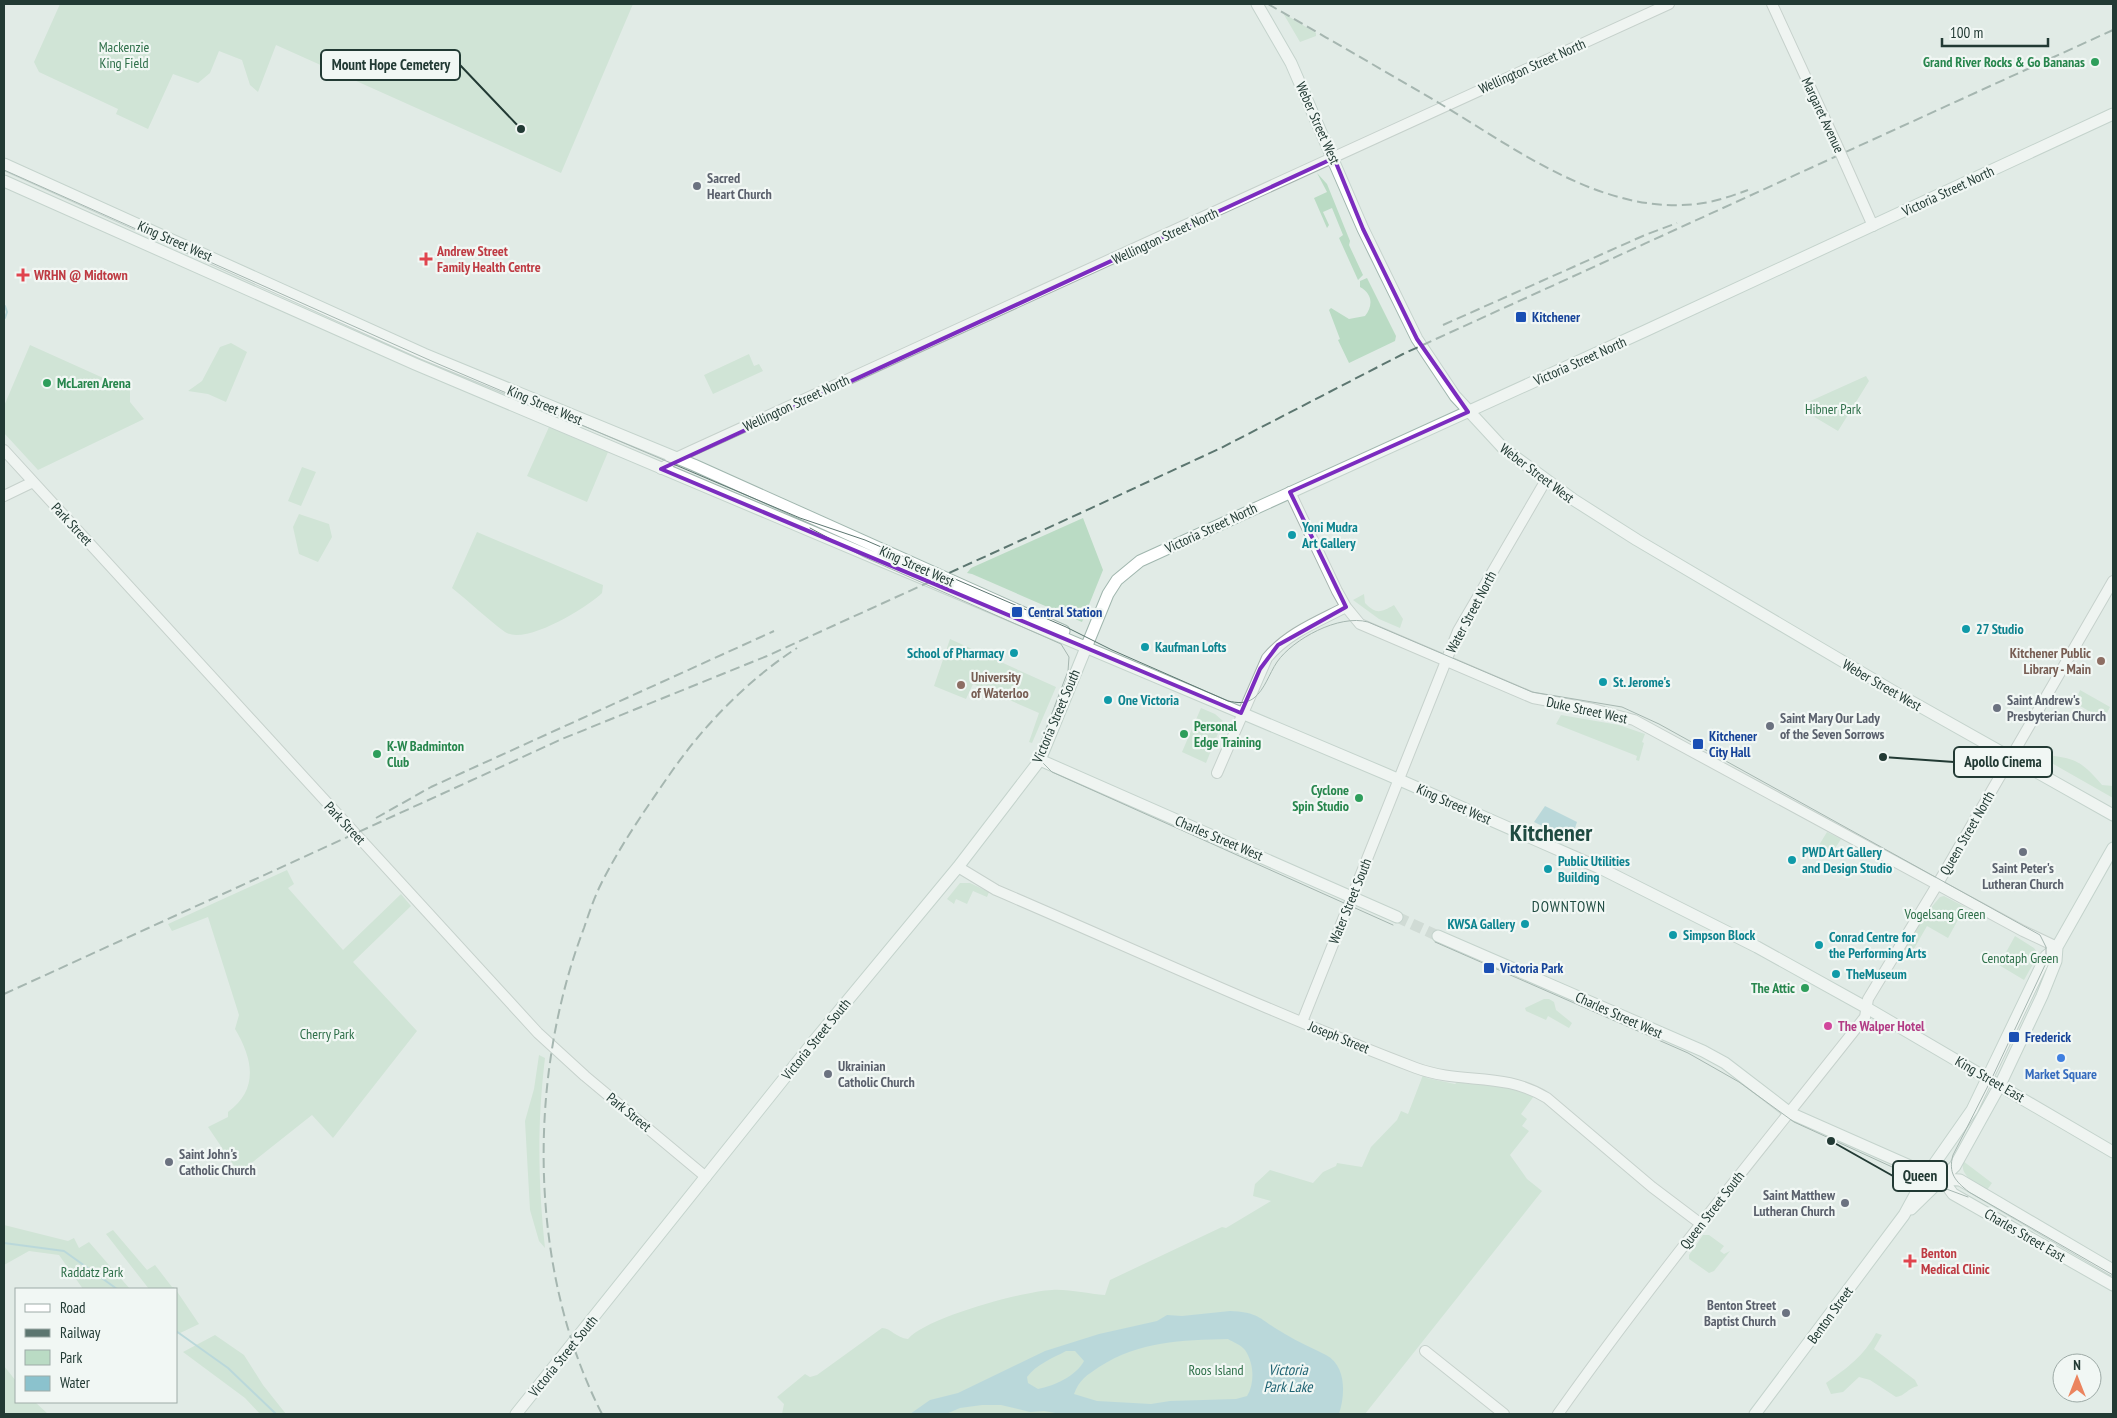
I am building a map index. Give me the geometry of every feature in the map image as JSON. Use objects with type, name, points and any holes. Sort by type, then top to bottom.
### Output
[{"type":"main road","name":"Weber Street West","points":[[1257,4],[1291,63],[1334,158],[1363,229],[1417,339],[1433,366],[1468,412],[1502,448],[1612,524],[1715,587],[2113,815]]},
{"type":"main road","name":"Victoria Street North","points":[[1085,646],[1108,594],[1126,571],[1140,561],[1873,226],[2113,114]]},
{"type":"main road","name":"King Street West","points":[[4,164],[424,354],[676,458],[1072,634],[1085,646]]},
{"type":"main road","name":"King Street West","points":[[4,181],[415,364],[1085,646],[1602,869],[1757,947],[1867,1008]]},
{"type":"main road","name":"Victoria Street South","points":[[516,1414],[958,867],[1040,760],[1085,646]]},
{"type":"main road","name":"Charles Street West","points":[[1040,760],[1397,917]]},
{"type":"main road","points":[[2057,948],[2113,848]]},
{"type":"main road","name":"Charles Street West","points":[[1438,936],[1704,1051],[1725,1063],[1790,1112]]},
{"type":"main road","name":"Benton Street","points":[[1755,1414],[1904,1215],[1928,1174],[1972,1110],[2030,986],[2047,955],[2057,948]]},
{"type":"main road","name":"Benton Street","points":[[1904,1215],[1955,1166],[2000,1085],[2046,987],[2056,961],[2057,948]]},
{"type":"main road","name":"King Street East","points":[[1867,1008],[2113,1152]]},
{"type":"main road","name":"Charles Street East","points":[[1790,1112],[1928,1174],[1942,1179],[1960,1180],[2113,1270]]},
{"type":"main road","points":[[1955,1166],[1960,1180]]},
{"type":"main road","name":"Charles Street East","points":[[1942,1179],[1953,1194],[2113,1286]]},
{"type":"street","name":"Wellington Street North","points":[[661,469],[676,458],[1669,4]]},
{"type":"street","name":"Margaret Avenue","points":[[1772,4],[1873,226]]},
{"type":"street","name":"Park Street","points":[[4,450],[538,1033],[585,1076],[706,1177]]},
{"type":"street","name":"Water Street North","points":[[1398,780],[1446,661],[1473,601],[1546,480]]},
{"type":"street","points":[[4,496],[33,482]]},
{"type":"street","name":"Duke Street West","points":[[1290,492],[1346,607],[1360,624],[1386,637],[1533,698],[1593,709],[1634,720],[2057,948]]},
{"type":"street","name":"Queen Street North","points":[[1867,1008],[1868,999],[1937,885],[2113,581]]},
{"type":"street","points":[[1217,773],[1260,669],[1278,645],[1292,635],[1346,607]]},
{"type":"street","name":"Water Street South","points":[[1302,1022],[1398,780]]},
{"type":"street","name":"Joseph Street","points":[[958,867],[996,890],[1302,1022],[1429,1072],[1452,1078],[1508,1081],[1527,1087],[1547,1098],[1701,1224]]},
{"type":"street","name":"Queen Street South","points":[[1558,1414],[1701,1224],[1865,1017],[1867,1008]]},
{"type":"street","points":[[1424,1351],[1504,1414]]},
{"type":"highlighted area","points":[[1334,158],[1363,229],[1417,339],[1468,412],[1290,492],[1346,607],[1278,645],[1260,669],[1241,713],[661,469]]},
{"type":"green space","name":"Mackenzie King Field","points":[[60,4],[633,4],[561,173],[276,45],[258,92],[250,85],[242,60],[219,51],[210,73],[198,83],[173,74],[148,129],[116,114],[118,109],[39,72],[34,62]]},
{"type":"green space","points":[[1283,13],[1316,33],[1316,36],[1300,42]]},
{"type":"green space","points":[[1317,173],[1327,184],[1350,241],[1349,245],[1363,275],[1358,280],[1339,238],[1343,235],[1332,208],[1323,212],[1329,225],[1327,228],[1314,198],[1327,192]]},
{"type":"green space","points":[[1367,278],[1396,336],[1395,341],[1349,363],[1338,340],[1340,339],[1329,310],[1331,308],[1349,319],[1365,316],[1368,312],[1370,300],[1367,293],[1360,287],[1360,281]]},
{"type":"green space","points":[[231,343],[247,352],[226,402],[208,394],[188,391],[202,381],[220,347]]},
{"type":"green space","points":[[30,345],[130,390],[130,402],[144,419],[38,470],[4,433],[4,406]]},
{"type":"green space","points":[[749,354],[754,366],[759,364],[763,371],[713,394],[704,375]]},
{"type":"green space","name":"Hibner Park","points":[[1866,376],[1869,381],[1838,431],[1806,412],[1804,408],[1806,403]]},
{"type":"green space","points":[[549,427],[608,452],[587,502],[527,476]]},
{"type":"green space","points":[[302,467],[316,472],[301,506],[288,501]]},
{"type":"green space","points":[[299,514],[329,524],[332,537],[318,562],[299,554],[293,527]]},
{"type":"green space","points":[[1083,518],[1103,570],[1082,622],[967,573],[971,568]]},
{"type":"green space","points":[[477,532],[603,585],[602,593],[584,607],[541,630],[514,635],[505,632],[452,588]]},
{"type":"green space","points":[[1364,594],[1365,603],[1375,611],[1382,611],[1394,605],[1403,619],[1400,628],[1379,619],[1353,600]]},
{"type":"green space","points":[[950,639],[1056,687],[1032,743],[1029,742],[1039,713],[973,684],[966,699],[934,686]]},
{"type":"green space","points":[[2080,690],[2110,707],[2105,717],[2096,712],[2094,714],[2075,703]]},
{"type":"green space","points":[[1201,708],[1215,714],[1223,721],[1206,763],[1182,752]]},
{"type":"green space","points":[[1561,715],[1619,725],[1645,734],[1639,761],[1636,760],[1637,756],[1556,724]]},
{"type":"green space","points":[[2034,753],[2065,758],[2079,763],[2102,785],[2113,786],[2113,798]]},
{"type":"green space","points":[[1827,832],[1841,839],[1829,858],[1816,850]]},
{"type":"green space","name":"Cherry Park","points":[[287,870],[294,884],[288,888],[343,950],[401,894],[411,906],[353,962],[417,1031],[333,1138],[312,1115],[239,1173],[208,1127],[228,1117],[228,1112],[245,1094],[249,1084],[249,1062],[246,1051],[235,1029],[239,1015],[208,917],[172,931],[168,924]]},
{"type":"green space","points":[[960,883],[970,883],[989,892],[987,897],[973,891],[967,904],[956,899],[954,904],[947,899]]},
{"type":"green space","name":"Vogelsang Green","points":[[1944,896],[1965,907],[1948,938],[1927,926],[1911,954],[1904,949],[1919,922],[1940,897]]},
{"type":"green space","name":"Cenotaph Green","points":[[2015,936],[2037,952],[2024,980],[1999,965]]},
{"type":"green space","points":[[1544,999],[1554,1002],[1556,1010],[1572,1023],[1569,1028],[1548,1016],[1546,1020],[1526,1011],[1525,1008]]},
{"type":"green space","points":[[539,1055],[545,1058],[539,1153],[545,1248],[539,1241],[530,1210],[525,1121],[534,1089]]},
{"type":"green space","name":"Roos Island","points":[[1423,1075],[1427,1078],[1455,1084],[1459,1081],[1511,1084],[1534,1096],[1521,1114],[1527,1119],[1522,1126],[1529,1131],[1510,1155],[1527,1179],[1542,1191],[1365,1414],[782,1414],[784,1404],[777,1397],[805,1374],[810,1377],[817,1375],[882,1328],[908,1339],[918,1331],[954,1315],[1020,1295],[1059,1290],[1105,1295],[1110,1280],[1222,1227],[1226,1228],[1271,1201],[1253,1196],[1255,1184],[1270,1170],[1313,1183],[1323,1172],[1336,1166],[1337,1163],[1362,1167],[1371,1147],[1397,1120],[1401,1111],[1408,1114]]},
{"type":"green space","points":[[1963,1161],[1992,1183],[1987,1190],[1973,1182],[1966,1175]]},
{"type":"green space","name":"Raddatz Park","points":[[4,1225],[68,1241],[74,1238],[79,1248],[89,1242],[129,1288],[82,1288],[59,1255],[29,1251],[4,1265]]},
{"type":"green space","name":"Raddatz Park","points":[[113,1230],[147,1270],[155,1265],[174,1288],[148,1288],[106,1234]]},
{"type":"green space","points":[[1703,1235],[1709,1235],[1724,1246],[1720,1251],[1724,1254],[1730,1251],[1714,1271],[1709,1273],[1689,1259],[1689,1255]]},
{"type":"green space","points":[[178,1293],[199,1324],[178,1334]]},
{"type":"green space","points":[[1876,1333],[1882,1335],[1874,1349],[1915,1380],[1918,1386],[1896,1397],[1870,1380],[1859,1377],[1843,1392],[1831,1394],[1826,1383],[1848,1367],[1860,1355]]},
{"type":"green space","points":[[215,1335],[244,1355],[263,1385],[286,1414],[260,1414],[245,1398],[183,1352]]},
{"type":"green space","points":[[4,1366],[15,1380],[15,1403],[36,1403],[48,1414],[4,1414]]},
{"type":"water","points":[[1545,806],[1577,822],[1571,840],[1534,822]]},
{"type":"water","name":"Victoria Park Lake","points":[[1230,1311],[1248,1313],[1255,1315],[1290,1337],[1326,1355],[1338,1366],[1343,1382],[1339,1414],[1061,1414],[1044,1411],[1030,1412],[1001,1405],[982,1405],[960,1408],[946,1414],[910,1414],[930,1400],[958,1393],[1045,1351],[1099,1334],[1157,1321],[1167,1315],[1182,1316]],"holes":[[[1228,1339],[1243,1348],[1248,1355],[1252,1367],[1252,1379],[1247,1396],[1236,1399],[1170,1401],[1151,1404],[1097,1401],[1074,1394],[1084,1378],[1114,1358],[1130,1352],[1177,1341]],[[1066,1351],[1075,1351],[1084,1361],[1076,1371],[1064,1380],[1044,1388],[1038,1389],[1028,1383],[1027,1377],[1035,1369]]]},
{"type":"waterway","points":[[5,306],[7,312],[5,318]]},
{"type":"waterway","points":[[4,1243],[64,1251],[116,1288]]},
{"type":"waterway","points":[[178,1332],[228,1368],[276,1414]]},
{"type":"tunnel","points":[[1397,917],[1438,936]]},
{"type":"tram line","points":[[4,170],[436,363],[800,518],[865,540],[1066,627],[1112,650],[1228,701],[1241,702],[1254,698],[1264,686],[1284,653],[1305,637],[1331,625],[1356,620],[1368,622],[1532,692],[1622,707],[1659,724],[2040,935],[2046,947],[2046,963],[1991,1080],[1953,1155],[1952,1172],[1956,1180],[1969,1192],[2113,1275]]},
{"type":"tram line","points":[[810,528],[864,557],[1061,644],[1069,657],[1068,671],[1039,747],[1040,760],[1052,772],[1393,925]]},
{"type":"tram line","points":[[1435,942],[1688,1053],[1739,1082],[1794,1122],[1914,1177],[1968,1197]]},
{"type":"railway","points":[[1268,4],[1439,103],[1529,158],[1561,175],[1594,189],[1627,199],[1662,205],[1703,203],[1748,190]]},
{"type":"railway","points":[[4,994],[562,739],[767,656],[1085,511],[1221,448],[1403,354],[2113,30]]},
{"type":"railway","points":[[1443,325],[1645,235],[1677,223]]},
{"type":"railway","points":[[376,818],[431,787],[774,631]]},
{"type":"railway","points":[[602,1414],[578,1358],[560,1298],[549,1236],[544,1173],[545,1109],[552,1047],[565,986],[598,889],[653,798],[685,753],[713,720],[745,688],[797,648]]},
{"type":"place","name":"Grand River Rocks & Go Bananas","points":[[2095,62]]},
{"type":"place","name":"Mount Hope Cemetery","points":[[521,129]]},
{"type":"place","name":"Sacred Heart Church","points":[[697,186]]},
{"type":"place","name":"Andrew Street Family Health Centre","points":[[426,259]]},
{"type":"place","name":"WRHN @ Midtown","points":[[23,275]]},
{"type":"place","name":"Kitchener","points":[[1521,317]]},
{"type":"place","name":"McLaren Arena","points":[[47,383]]},
{"type":"place","name":"Yoni Mudra Art Gallery","points":[[1292,535]]},
{"type":"place","name":"Central Station","points":[[1017,612]]},
{"type":"place","name":"27 Studio","points":[[1966,629]]},
{"type":"place","name":"Kaufman Lofts","points":[[1145,647]]},
{"type":"place","name":"School of Pharmacy","points":[[1014,653]]},
{"type":"place","name":"Kitchener Public Library - Main","points":[[2101,661]]},
{"type":"place","name":"St. Jerome's","points":[[1603,682]]},
{"type":"place","name":"University of Waterloo","points":[[961,685]]},
{"type":"place","name":"One Victoria","points":[[1108,700]]},
{"type":"place","name":"Saint Andrew's Presbyterian Church","points":[[1997,708]]},
{"type":"place","name":"Saint Mary Our Lady of the Seven Sorrows","points":[[1770,726]]},
{"type":"place","name":"Personal Edge Training","points":[[1184,734]]},
{"type":"place","name":"Kitchener City Hall","points":[[1698,744]]},
{"type":"place","name":"K-W Badminton Club","points":[[377,754]]},
{"type":"place","name":"Apollo Cinema","points":[[1883,757]]},
{"type":"place","name":"Cyclone Spin Studio","points":[[1359,798]]},
{"type":"place","name":"Saint Peter's Lutheran Church","points":[[2023,852]]},
{"type":"place","name":"PWD Art Gallery and Design Studio","points":[[1792,860]]},
{"type":"place","name":"Public Utilities Building","points":[[1548,869]]},
{"type":"place","name":"KWSA Gallery","points":[[1525,924]]},
{"type":"place","name":"Simpson Block","points":[[1673,935]]},
{"type":"place","name":"Conrad Centre for the Performing Arts","points":[[1819,945]]},
{"type":"place","name":"Victoria Park","points":[[1489,968]]},
{"type":"place","name":"TheMuseum","points":[[1836,974]]},
{"type":"place","name":"The Attic","points":[[1805,988]]},
{"type":"place","name":"The Walper Hotel","points":[[1828,1026]]},
{"type":"place","name":"Frederick","points":[[2014,1037]]},
{"type":"place","name":"Market Square","points":[[2061,1058]]},
{"type":"place","name":"Ukrainian Catholic Church","points":[[828,1074]]},
{"type":"place","name":"Queen","points":[[1831,1141]]},
{"type":"place","name":"Saint John's Catholic Church","points":[[169,1162]]},
{"type":"place","name":"Saint Matthew Lutheran Church","points":[[1845,1203]]},
{"type":"place","name":"Benton Medical Clinic","points":[[1910,1261]]},
{"type":"place","name":"Benton Street Baptist Church","points":[[1786,1313]]},
{"type":"district","name":"Kitchener","points":[[1551,832]]},
{"type":"district","name":"DOWNTOWN","points":[[1569,906]]}]
